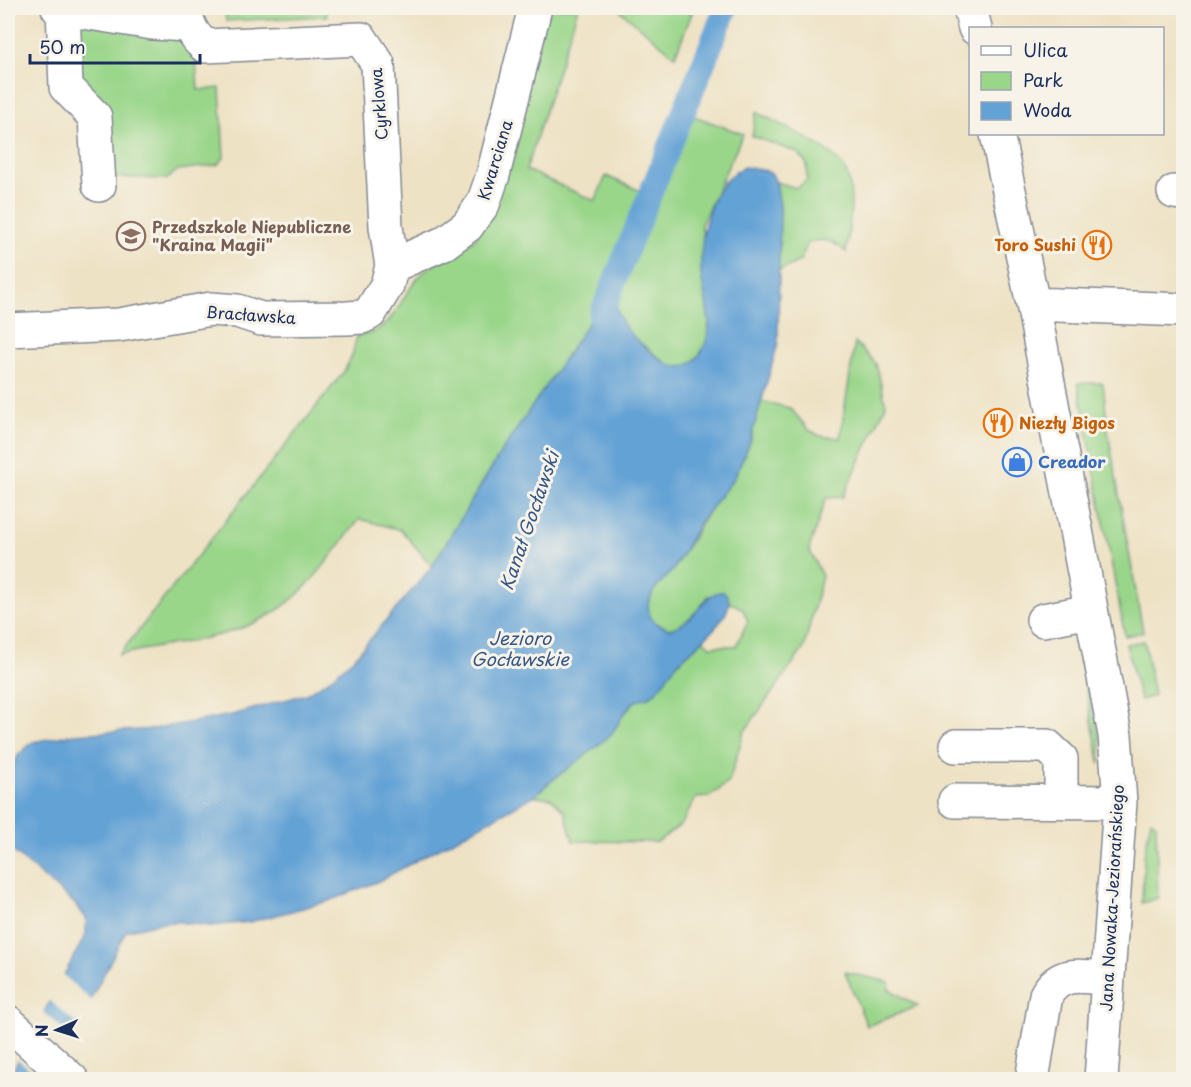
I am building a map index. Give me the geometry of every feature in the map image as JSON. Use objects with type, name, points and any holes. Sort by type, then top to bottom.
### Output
[{"type":"street","points":[[58,8],[152,23],[187,16]]},
{"type":"street","points":[[63,8],[66,87],[95,117],[99,185]]},
{"type":"street","name":"Kwarciana","points":[[392,266],[444,243],[467,226],[483,204],[493,175],[535,8]]},
{"type":"street","points":[[970,8],[975,27]]},
{"type":"street","name":"Cyrklowa","points":[[187,16],[193,36],[205,46],[361,39],[378,64],[386,227],[392,266]]},
{"type":"street","name":"Jana Nowaka-Jeziorańskiego","points":[[997,135],[1033,304],[1115,735],[1120,802],[1101,1080]]},
{"type":"street","name":"Bracławska","points":[[8,330],[119,325],[211,309],[237,311],[261,318],[362,317],[376,306],[392,266]]},
{"type":"street","points":[[1033,304],[1184,310]]},
{"type":"street","points":[[1043,620],[1091,611]]},
{"type":"street","points":[[956,746],[1047,746],[1061,759],[1060,800]]},
{"type":"street","points":[[955,801],[1120,802]]},
{"type":"street","points":[[1032,1080],[1046,995],[1049,989],[1059,979],[1067,976],[1108,979]]},
{"type":"street","points":[[8,1022],[72,1080]]},
{"type":"green space","points":[[225,8],[326,8],[327,16],[226,21]]},
{"type":"green space","points":[[545,8],[578,8],[526,170],[595,201],[606,176],[643,192],[595,313],[500,454],[432,566],[401,530],[360,519],[331,557],[298,594],[273,613],[237,630],[119,655],[343,373],[352,356],[357,335],[381,328],[390,320],[417,279],[426,270],[477,237]]},
{"type":"green space","points":[[617,8],[685,8],[692,13],[675,56]]},
{"type":"green space","points":[[77,18],[188,41],[196,60],[198,90],[220,88],[224,158],[217,165],[178,170],[167,179],[107,177],[80,87]]},
{"type":"green space","points":[[756,112],[818,145],[839,161],[845,170],[851,198],[846,252],[828,241],[814,241],[808,243],[800,261],[777,272],[780,207],[776,182],[797,188],[807,180],[807,164],[798,153],[752,136]]},
{"type":"green space","points":[[691,115],[743,134],[701,225],[704,242],[701,272],[709,322],[705,349],[691,364],[681,368],[666,363],[628,333],[618,319],[615,302],[616,289]]},
{"type":"green space","points":[[855,342],[876,364],[886,405],[843,497],[826,498],[809,549],[822,576],[804,648],[744,732],[729,782],[709,797],[695,798],[682,824],[657,842],[573,841],[565,812],[551,798],[534,796],[622,717],[635,701],[653,695],[676,665],[703,640],[710,646],[736,646],[748,621],[742,608],[728,602],[727,595],[708,596],[692,617],[669,629],[657,624],[649,616],[648,604],[654,590],[673,570],[749,445],[760,401],[790,408],[809,430],[820,436],[840,438]]},
{"type":"green space","points":[[1078,383],[1103,383],[1108,432],[1143,632],[1125,636]]},
{"type":"green space","points":[[1081,635],[1101,744],[1100,764],[1076,636]]},
{"type":"green space","points":[[1144,641],[1154,696],[1140,700],[1126,644]]},
{"type":"green space","points":[[1151,820],[1156,824],[1158,898],[1142,903],[1144,855]]},
{"type":"green space","points":[[845,972],[889,982],[889,989],[918,1006],[867,1026]]},
{"type":"water","name":"Jezioro Gocławskie","points":[[744,167],[764,170],[772,174],[776,182],[780,207],[778,344],[749,445],[734,478],[700,522],[673,570],[654,590],[648,604],[649,616],[657,624],[669,629],[687,620],[712,595],[724,592],[729,600],[727,610],[721,620],[676,665],[657,691],[649,697],[635,701],[609,736],[534,796],[379,881],[329,901],[250,922],[209,926],[178,922],[158,923],[126,931],[50,1079],[8,1079],[86,934],[86,918],[75,904],[8,847],[8,778],[18,755],[33,742],[74,734],[153,729],[232,715],[306,694],[327,681],[354,658],[431,568],[500,454],[595,313],[605,285],[616,289],[618,312],[622,322],[644,347],[673,366],[690,364],[697,358],[706,341],[709,322],[701,272],[705,227],[714,198],[722,185]]},
{"type":"pier","points":[[62,974],[94,1003],[81,1028],[48,999]]},
{"type":"pier","points":[[41,1010],[75,1040],[53,1080],[42,1079],[15,1057]]},
{"type":"waterway","name":"Kanał Gocławski","points":[[600,317],[726,8]]},
{"type":"place","name":"Przedszkole Niepubliczne \"Kraina Magii\"","points":[[131,236]]},
{"type":"place","name":"Toro Sushi","points":[[1097,245]]},
{"type":"place","name":"Niezły Bigos","points":[[998,423]]},
{"type":"place","name":"Creador","points":[[1017,462]]}]
